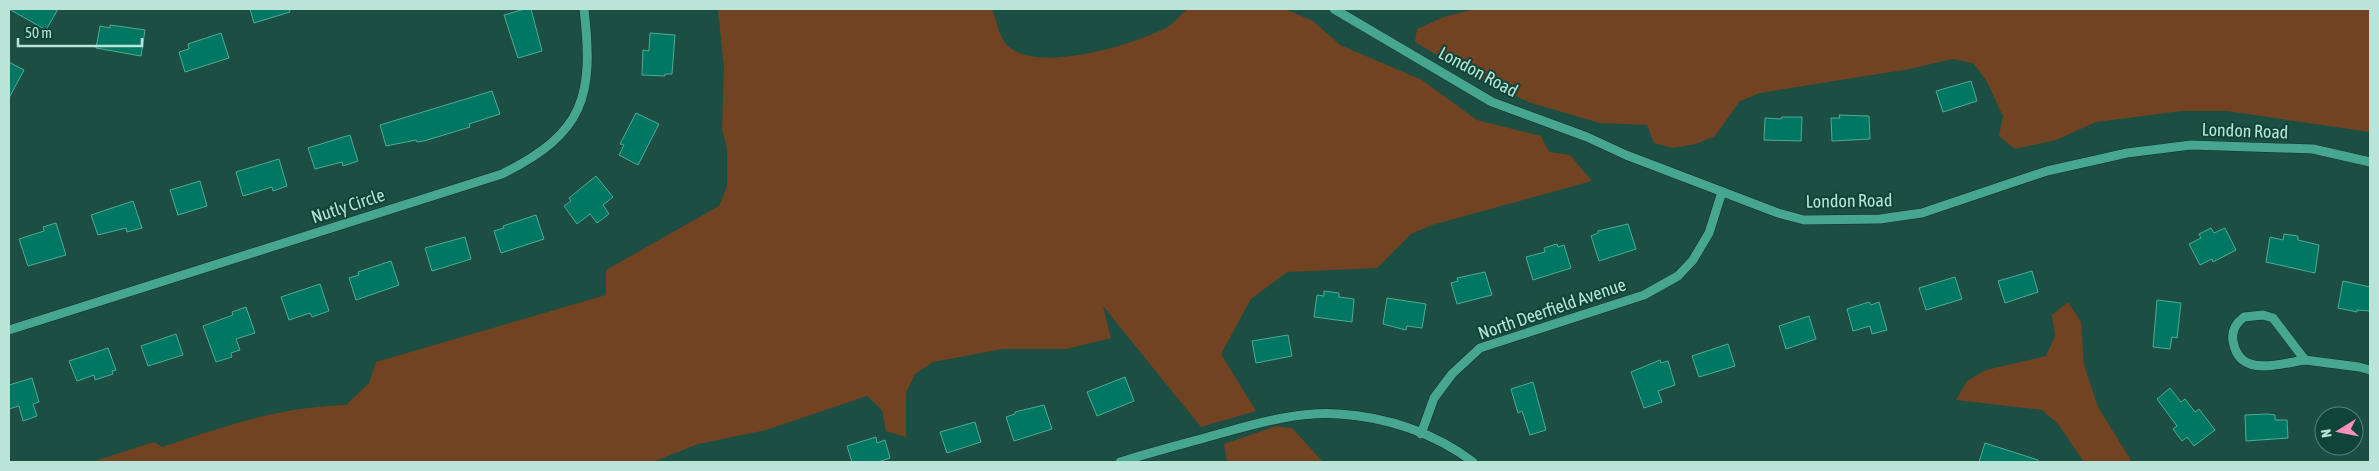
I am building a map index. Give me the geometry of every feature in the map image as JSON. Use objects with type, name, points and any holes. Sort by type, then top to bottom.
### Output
[{"type":"street","name":"Nutly Circle","points":[[9,330],[502,174],[532,159],[558,138],[572,123],[581,105],[586,82],[588,46],[584,9]]},
{"type":"street","name":"London Road","points":[[1334,9],[1492,102],[1587,137],[1626,155],[1722,192],[1804,220],[1880,219],[1922,213],[2046,171],[2127,153],[2192,145],[2313,149],[2370,162]]},
{"type":"street","name":"North Deerfield Avenue","points":[[1421,434],[1434,398],[1452,374],[1480,348],[1644,295],[1678,276],[1693,260],[1708,233],[1722,192]]},
{"type":"street","points":[[2305,360],[2273,318],[2262,315],[2244,317],[2234,328],[2232,338],[2236,352],[2247,365],[2256,367],[2305,360],[2359,366],[2370,370]]},
{"type":"street","points":[[1120,462],[1261,422],[1289,416],[1338,414],[1402,424],[1455,449],[1473,462]]},
{"type":"shaded area","points":[[718,9],[992,9],[1006,44],[1019,53],[1038,57],[1061,57],[1086,54],[1134,41],[1169,26],[1189,9],[1285,9],[1313,21],[1340,45],[1422,80],[1477,120],[1541,136],[1549,152],[1570,155],[1592,181],[1432,225],[1411,234],[1377,268],[1287,272],[1251,299],[1221,354],[1256,411],[1201,427],[1103,306],[1111,338],[1066,349],[1003,349],[933,362],[915,374],[906,393],[906,437],[886,431],[882,410],[867,396],[766,430],[698,444],[653,462],[92,462],[154,442],[162,447],[230,425],[275,414],[298,409],[346,405],[369,383],[376,362],[606,295],[606,270],[719,206],[727,187],[727,148],[722,129],[724,69]]},
{"type":"shaded area","points":[[1474,9],[2370,9],[2370,132],[2227,111],[2182,111],[2096,122],[2056,140],[2015,149],[1999,136],[2003,116],[1986,80],[1973,63],[1952,59],[1910,69],[1760,93],[1740,101],[1715,136],[1696,144],[1673,148],[1654,143],[1647,125],[1600,123],[1531,103],[1476,78],[1415,42],[1417,29],[1444,17]]},
{"type":"shaded area","points":[[2068,302],[2081,322],[2084,365],[2098,407],[2132,462],[2084,462],[2058,424],[2042,410],[1956,400],[1967,381],[1986,370],[2046,356],[2055,336],[2052,315]]},
{"type":"shaded area","points":[[1276,426],[1292,428],[1323,462],[1223,462],[1227,460],[1224,444]]},
{"type":"building","points":[[9,9],[58,9],[46,30]]},
{"type":"building","points":[[250,9],[289,9],[290,12],[254,23]]},
{"type":"building","points":[[531,9],[542,51],[518,58],[504,15]]},
{"type":"building","points":[[110,25],[145,30],[141,56],[96,48],[100,26],[110,28]]},
{"type":"building","points":[[221,33],[229,58],[185,72],[179,52],[189,49],[188,44]]},
{"type":"building","points":[[650,33],[675,35],[672,74],[665,74],[665,76],[642,75],[643,50],[649,51]]},
{"type":"building","points":[[9,62],[24,70],[9,98]]},
{"type":"building","points":[[1971,81],[1977,101],[1943,112],[1936,91]]},
{"type":"building","points":[[492,91],[500,114],[469,124],[470,127],[424,141],[417,142],[416,140],[386,146],[380,125]]},
{"type":"building","points":[[636,113],[659,124],[638,165],[619,155],[624,145],[620,144]]},
{"type":"building","points":[[1839,115],[1869,116],[1870,139],[1832,141],[1831,118],[1840,118]]},
{"type":"building","points":[[1782,117],[1802,117],[1801,141],[1764,140],[1765,118],[1781,119]]},
{"type":"building","points":[[350,135],[358,161],[343,166],[342,162],[315,169],[308,148]]},
{"type":"building","points":[[279,159],[287,186],[273,191],[272,187],[243,196],[236,172]]},
{"type":"building","points":[[596,176],[613,197],[603,205],[609,214],[597,223],[590,214],[577,224],[564,206],[571,201],[569,198]]},
{"type":"building","points":[[200,181],[207,206],[178,215],[170,190]]},
{"type":"building","points":[[133,201],[142,228],[127,232],[126,228],[98,235],[91,215]]},
{"type":"building","points":[[536,215],[544,239],[501,253],[494,231]]},
{"type":"building","points":[[56,223],[66,255],[28,266],[19,239],[44,231],[43,227]]},
{"type":"building","points":[[1628,224],[1636,249],[1599,261],[1591,236],[1598,233],[1598,231]]},
{"type":"building","points":[[2211,228],[2214,233],[2225,228],[2236,250],[2213,262],[2212,259],[2200,265],[2189,244],[2201,238],[2199,234]]},
{"type":"building","points":[[2284,234],[2298,236],[2298,240],[2319,245],[2315,273],[2266,262],[2270,237],[2283,240]]},
{"type":"building","points":[[465,237],[471,259],[432,271],[425,248]]},
{"type":"building","points":[[1557,244],[1558,247],[1564,245],[1571,268],[1533,280],[1526,257],[1545,252],[1544,248]]},
{"type":"building","points":[[391,261],[399,285],[356,300],[349,278],[359,275],[358,272]]},
{"type":"building","points":[[2032,271],[2038,292],[2005,303],[1998,281]]},
{"type":"building","points":[[1485,272],[1492,295],[1457,304],[1451,283],[1458,281],[1457,278]]},
{"type":"building","points":[[1955,277],[1962,299],[1926,310],[1919,288]]},
{"type":"building","points":[[2343,281],[2370,287],[2370,311],[2357,310],[2357,312],[2338,308]]},
{"type":"building","points":[[320,284],[329,311],[312,317],[310,313],[289,320],[281,297]]},
{"type":"building","points":[[1324,291],[1339,293],[1339,297],[1354,299],[1352,322],[1314,317],[1317,295],[1324,296]]},
{"type":"building","points":[[1387,298],[1426,304],[1422,328],[1407,326],[1406,330],[1383,324]]},
{"type":"building","points":[[2157,300],[2181,303],[2177,338],[2172,337],[2170,349],[2153,347]]},
{"type":"building","points":[[1869,302],[1871,305],[1879,302],[1887,330],[1872,334],[1870,326],[1853,331],[1847,309]]},
{"type":"building","points":[[246,307],[255,333],[236,339],[240,350],[231,353],[232,357],[216,362],[203,326],[233,315],[232,312]]},
{"type":"building","points":[[1809,316],[1816,339],[1786,349],[1779,326]]},
{"type":"building","points":[[176,334],[183,355],[148,366],[141,346]]},
{"type":"building","points":[[1288,335],[1292,356],[1256,363],[1252,341]]},
{"type":"building","points":[[1728,344],[1735,366],[1699,377],[1692,356]]},
{"type":"building","points":[[108,348],[116,370],[112,371],[113,374],[95,380],[94,375],[77,381],[69,361]]},
{"type":"building","points":[[1660,360],[1661,363],[1668,361],[1675,385],[1658,391],[1662,402],[1644,408],[1631,372]]},
{"type":"building","points":[[1125,377],[1134,401],[1097,416],[1087,392]]},
{"type":"building","points":[[32,378],[39,402],[33,404],[37,416],[23,421],[19,406],[9,409],[9,385]]},
{"type":"building","points":[[1533,382],[1546,430],[1530,435],[1522,411],[1518,413],[1511,389]]},
{"type":"building","points":[[2170,388],[2181,402],[2185,399],[2195,412],[2199,409],[2215,430],[2194,446],[2187,437],[2182,441],[2173,429],[2177,426],[2157,399]]},
{"type":"building","points":[[1044,405],[1052,429],[1014,441],[1006,417],[1015,414],[1015,412]]},
{"type":"building","points":[[2245,415],[2275,415],[2275,420],[2287,420],[2288,438],[2246,441]]},
{"type":"building","points":[[975,422],[981,442],[947,453],[940,432]]},
{"type":"building","points":[[876,437],[877,443],[885,440],[890,458],[878,462],[852,462],[847,446]]},
{"type":"building","points":[[1985,443],[2038,460],[2037,462],[1979,462]]}]
